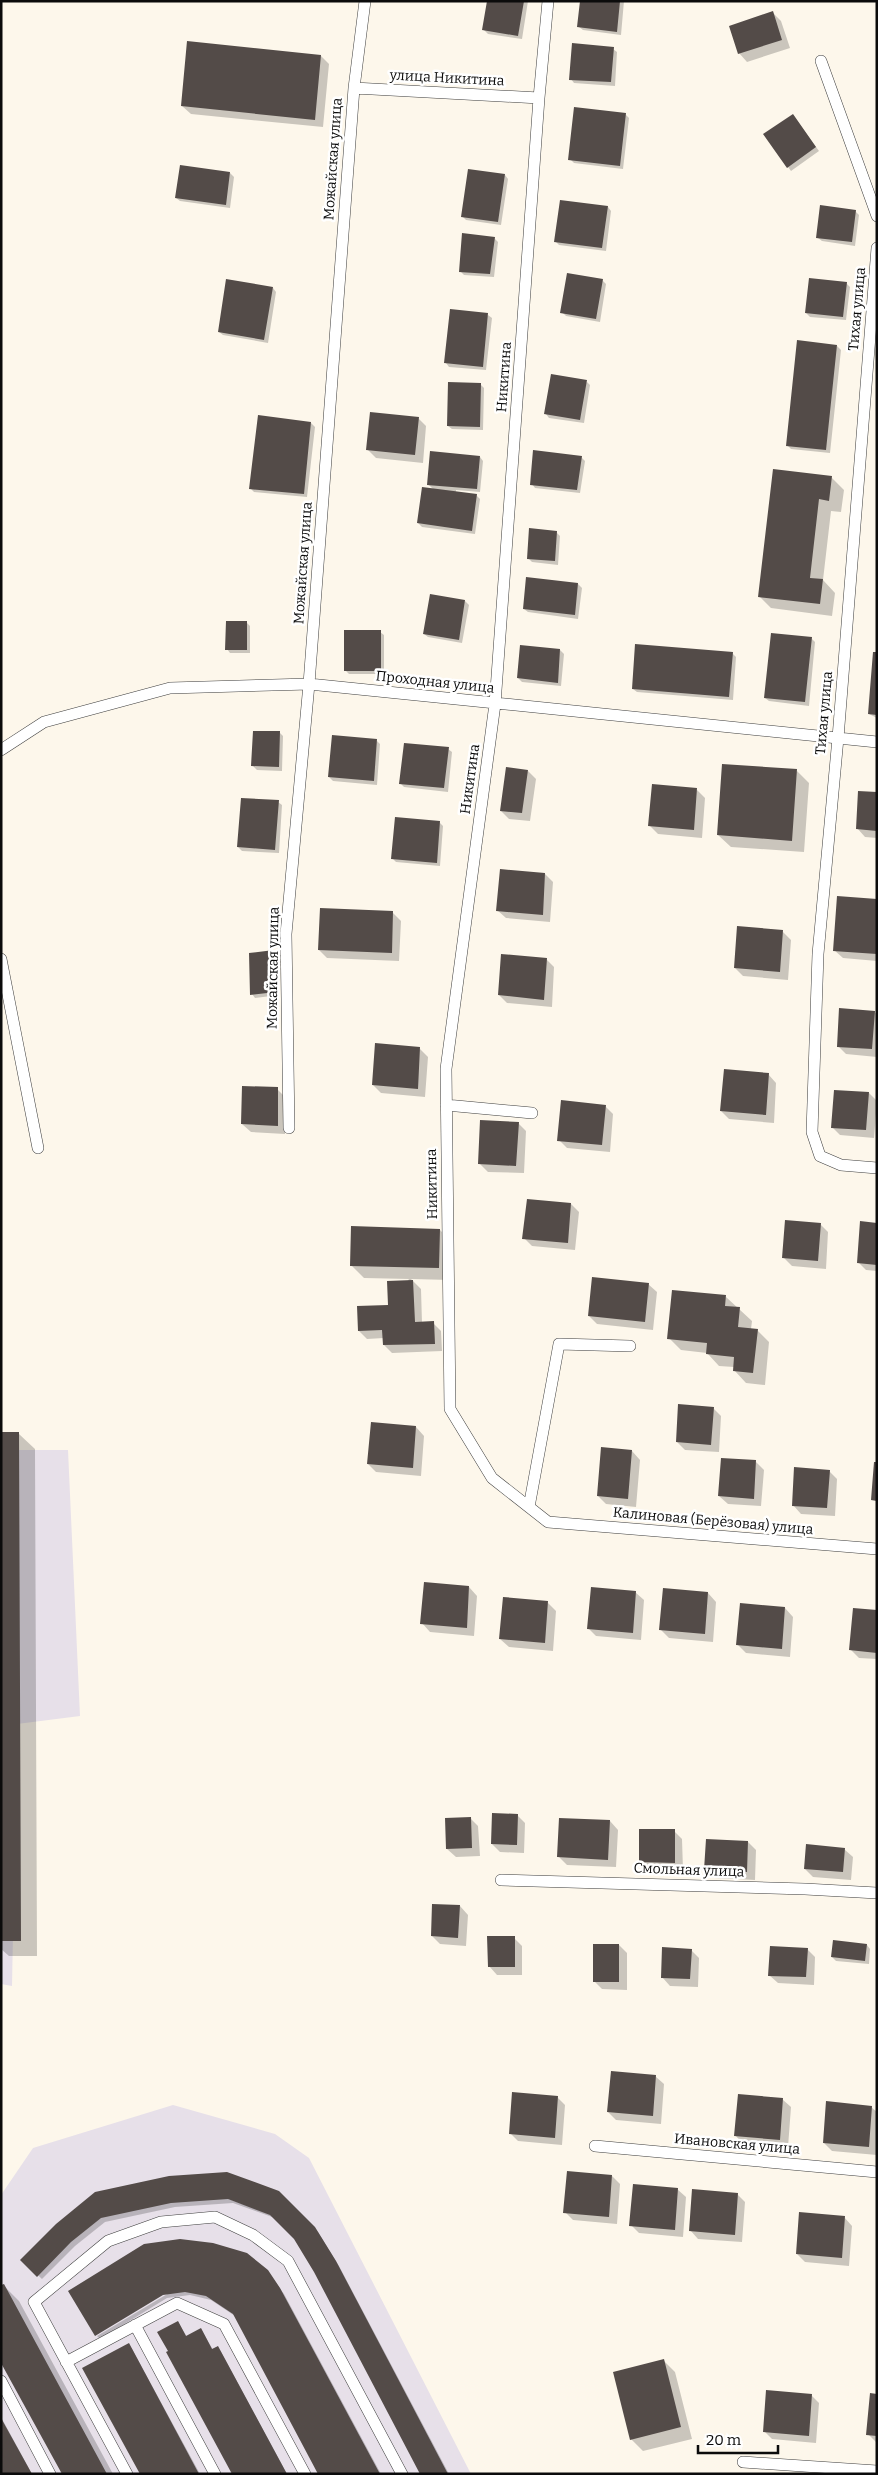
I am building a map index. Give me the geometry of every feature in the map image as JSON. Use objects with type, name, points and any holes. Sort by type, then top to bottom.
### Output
[{"type":"lane","name":"Можайская улица","points":[[289,1128],[286,934],[309,684],[354,88],[365,1]]},
{"type":"lane","name":"Никитина","points":[[548,1],[539,98],[495,704],[446,1069],[450,1409],[492,1478],[548,1522]]},
{"type":"lane","points":[[821,61],[877,216]]},
{"type":"lane","name":"улица Никитина","points":[[354,88],[539,98]]},
{"type":"lane","name":"Тихая улица","points":[[877,248],[838,738],[818,954],[812,1132],[820,1156],[841,1165],[877,1168]]},
{"type":"lane","name":"Проходная улица","points":[[1,750],[44,722],[170,688],[309,684],[877,742]]},
{"type":"lane","points":[[1,959],[38,1148]]},
{"type":"lane","points":[[446,1104],[532,1113]]},
{"type":"lane","points":[[529,1507],[559,1344],[630,1346]]},
{"type":"lane","name":"Калиновая (Берёзовая) улица","points":[[548,1522],[877,1549]]},
{"type":"lane","name":"Смольная улица","points":[[500,1880],[806,1889],[877,1894]]},
{"type":"lane","name":"Ивановская улица","points":[[595,2146],[877,2172]]},
{"type":"lane","points":[[127,2474],[34,2302],[108,2240],[160,2222],[215,2217],[253,2235],[288,2261],[402,2474]]},
{"type":"lane","points":[[66,2362],[177,2303],[224,2324],[305,2474]]},
{"type":"lane","points":[[135,2325],[215,2474]]},
{"type":"lane","points":[[1,2381],[50,2474]]},
{"type":"lane","points":[[743,2462],[877,2471]]},
{"type":"shaded area","points":[[1,1450],[68,1450],[80,1716],[17,1724],[12,1986],[1,1984]]},
{"type":"shaded area","points":[[173,2105],[275,2134],[309,2158],[471,2474],[1,2474],[1,2195],[33,2148]]},
{"type":"building","points":[[487,1],[524,1],[518,36],[482,30]]},
{"type":"building","points":[[580,1],[620,1],[617,32],[577,27]]},
{"type":"building","points":[[773,11],[782,40],[738,54],[729,26]]},
{"type":"building","points":[[187,41],[321,55],[315,120],[181,106]]},
{"type":"building","points":[[572,43],[614,47],[611,82],[569,80]]},
{"type":"building","points":[[574,107],[626,113],[620,166],[568,160]]},
{"type":"building","points":[[793,114],[816,147],[787,168],[763,134]]},
{"type":"building","points":[[180,165],[230,172],[226,205],[175,198]]},
{"type":"building","points":[[468,169],[505,174],[498,222],[461,217]]},
{"type":"building","points":[[560,200],[608,206],[602,248],[554,242]]},
{"type":"building","points":[[820,205],[856,210],[852,242],[816,238]]},
{"type":"building","points":[[462,233],[495,237],[490,274],[459,272]]},
{"type":"building","points":[[567,273],[603,279],[596,319],[560,313]]},
{"type":"building","points":[[809,278],[847,282],[843,317],[805,313]]},
{"type":"building","points":[[226,279],[273,287],[264,340],[218,332]]},
{"type":"building","points":[[450,309],[488,313],[483,367],[444,363]]},
{"type":"building","points":[[797,340],[837,345],[826,450],[786,446]]},
{"type":"building","points":[[551,374],[587,380],[580,420],[544,414]]},
{"type":"building","points":[[448,382],[481,383],[480,427],[447,426]]},
{"type":"building","points":[[370,412],[419,417],[415,455],[366,450]]},
{"type":"building","points":[[258,415],[311,422],[304,494],[249,489]]},
{"type":"building","points":[[533,450],[582,456],[577,490],[530,485]]},
{"type":"building","points":[[430,451],[480,456],[477,489],[427,485]]},
{"type":"building","points":[[773,469],[832,476],[829,501],[819,499],[810,578],[823,579],[820,604],[758,597]]},
{"type":"building","points":[[422,487],[477,494],[472,531],[417,523]]},
{"type":"building","points":[[529,528],[557,531],[555,561],[527,559]]},
{"type":"building","points":[[526,577],[578,583],[575,615],[523,609]]},
{"type":"building","points":[[430,594],[465,600],[459,640],[423,634]]},
{"type":"building","points":[[226,621],[247,621],[247,650],[225,650]]},
{"type":"building","points":[[344,630],[381,630],[381,671],[344,671]]},
{"type":"building","points":[[771,633],[812,637],[805,702],[764,698]]},
{"type":"building","points":[[635,644],[733,652],[729,697],[632,689]]},
{"type":"building","points":[[520,645],[560,649],[558,683],[517,678]]},
{"type":"building","points":[[873,652],[877,652],[877,715],[868,714]]},
{"type":"building","points":[[253,731],[280,731],[279,767],[251,766]]},
{"type":"building","points":[[332,735],[377,739],[374,781],[328,777]]},
{"type":"building","points":[[404,743],[449,747],[444,788],[399,784]]},
{"type":"building","points":[[722,764],[797,769],[792,841],[717,835]]},
{"type":"building","points":[[506,767],[528,770],[522,813],[500,811]]},
{"type":"building","points":[[652,784],[697,788],[694,830],[648,826]]},
{"type":"building","points":[[858,791],[877,792],[877,831],[856,829]]},
{"type":"building","points":[[241,798],[279,800],[275,850],[237,847]]},
{"type":"building","points":[[395,817],[440,821],[437,863],[391,859]]},
{"type":"building","points":[[500,869],[545,873],[543,915],[496,911]]},
{"type":"building","points":[[837,896],[877,899],[877,954],[833,951]]},
{"type":"building","points":[[320,908],[393,911],[392,953],[318,950]]},
{"type":"building","points":[[737,926],[783,930],[780,972],[734,968]]},
{"type":"building","points":[[274,950],[276,992],[250,995],[249,953]]},
{"type":"building","points":[[501,954],[547,958],[544,1000],[498,995]]},
{"type":"building","points":[[839,1008],[875,1011],[872,1049],[837,1047]]},
{"type":"building","points":[[375,1043],[420,1047],[418,1089],[372,1085]]},
{"type":"building","points":[[724,1069],[769,1073],[766,1115],[720,1111]]},
{"type":"building","points":[[242,1086],[278,1087],[278,1126],[241,1124]]},
{"type":"building","points":[[834,1090],[869,1092],[866,1130],[831,1128]]},
{"type":"building","points":[[561,1100],[606,1105],[602,1145],[557,1141]]},
{"type":"building","points":[[480,1120],[519,1122],[516,1166],[478,1164]]},
{"type":"building","points":[[527,1199],[571,1203],[568,1243],[522,1239]]},
{"type":"building","points":[[785,1220],[821,1223],[818,1261],[782,1258]]},
{"type":"building","points":[[860,1221],[877,1223],[877,1265],[857,1263]]},
{"type":"building","points":[[351,1226],[440,1229],[439,1268],[350,1266]]},
{"type":"building","points":[[592,1277],[649,1283],[645,1322],[588,1316]]},
{"type":"building","points":[[413,1280],[415,1322],[434,1321],[435,1344],[383,1345],[382,1330],[358,1331],[357,1306],[388,1305],[387,1281]]},
{"type":"building","points":[[672,1290],[726,1295],[725,1306],[740,1307],[738,1327],[758,1329],[753,1373],[733,1371],[734,1357],[706,1354],[707,1343],[667,1339]]},
{"type":"building","points":[[678,1404],[714,1407],[711,1445],[676,1442]]},
{"type":"building","points":[[371,1422],[416,1426],[413,1468],[367,1464]]},
{"type":"building","points":[[1,1432],[19,1432],[21,1941],[1,1941]]},
{"type":"building","points":[[601,1447],[632,1450],[628,1499],[597,1496]]},
{"type":"building","points":[[721,1458],[756,1460],[754,1499],[718,1496]]},
{"type":"building","points":[[874,1462],[877,1462],[877,1501],[871,1500]]},
{"type":"building","points":[[794,1467],[830,1470],[827,1508],[792,1506]]},
{"type":"building","points":[[424,1582],[469,1586],[467,1628],[420,1624]]},
{"type":"building","points":[[591,1587],[636,1591],[633,1633],[587,1629]]},
{"type":"building","points":[[663,1588],[708,1592],[705,1634],[659,1630]]},
{"type":"building","points":[[503,1597],[548,1601],[545,1643],[499,1639]]},
{"type":"building","points":[[740,1603],[785,1607],[782,1649],[736,1645]]},
{"type":"building","points":[[853,1608],[877,1610],[877,1653],[849,1650]]},
{"type":"building","points":[[492,1813],[518,1814],[517,1845],[491,1844]]},
{"type":"building","points":[[471,1817],[472,1848],[446,1849],[445,1818]]},
{"type":"building","points":[[559,1818],[610,1820],[608,1860],[557,1857]]},
{"type":"building","points":[[639,1829],[675,1829],[675,1863],[639,1862]]},
{"type":"building","points":[[706,1839],[748,1841],[747,1872],[704,1870]]},
{"type":"building","points":[[806,1844],[845,1848],[843,1872],[804,1869]]},
{"type":"building","points":[[432,1904],[460,1905],[458,1938],[431,1936]]},
{"type":"building","points":[[487,1936],[515,1936],[515,1967],[488,1967]]},
{"type":"building","points":[[833,1940],[867,1944],[865,1961],[831,1957]]},
{"type":"building","points":[[593,1944],[619,1944],[619,1982],[593,1982]]},
{"type":"building","points":[[770,1946],[808,1948],[806,1977],[768,1976]]},
{"type":"building","points":[[662,1947],[692,1949],[690,1979],[661,1978]]},
{"type":"building","points":[[611,2071],[656,2075],[653,2116],[607,2112]]},
{"type":"building","points":[[512,2092],[558,2096],[555,2138],[509,2134]]},
{"type":"building","points":[[738,2094],[783,2098],[780,2140],[734,2136]]},
{"type":"building","points":[[826,2101],[872,2106],[869,2147],[823,2143]]},
{"type":"building","points":[[567,2171],[612,2175],[609,2217],[563,2213]]},
{"type":"building","points":[[227,2172],[279,2191],[315,2227],[336,2261],[448,2474],[420,2474],[314,2272],[294,2239],[270,2215],[228,2199],[171,2203],[101,2218],[71,2242],[37,2277],[20,2260],[56,2224],[95,2192],[169,2176]]},
{"type":"building","points":[[633,2184],[678,2188],[675,2230],[629,2226]]},
{"type":"building","points":[[692,2189],[738,2193],[735,2235],[689,2231]]},
{"type":"building","points":[[799,2212],[845,2216],[842,2258],[796,2254]]},
{"type":"building","points":[[180,2239],[213,2243],[247,2253],[268,2270],[280,2288],[380,2474],[318,2474],[233,2314],[206,2296],[185,2292],[163,2295],[95,2336],[68,2291],[144,2244]]},
{"type":"building","points":[[4,2284],[107,2474],[62,2474],[1,2363],[1,2285]]},
{"type":"building","points":[[178,2321],[186,2336],[201,2328],[212,2349],[218,2346],[287,2474],[232,2474],[157,2332]]},
{"type":"building","points":[[129,2343],[199,2474],[140,2474],[82,2368]]},
{"type":"building","points":[[664,2359],[681,2427],[630,2440],[613,2372]]},
{"type":"building","points":[[766,2390],[812,2394],[809,2436],[763,2432]]},
{"type":"building","points":[[870,2393],[877,2394],[877,2436],[866,2435]]},
{"type":"building","points":[[1,2418],[32,2474],[1,2474]]}]
